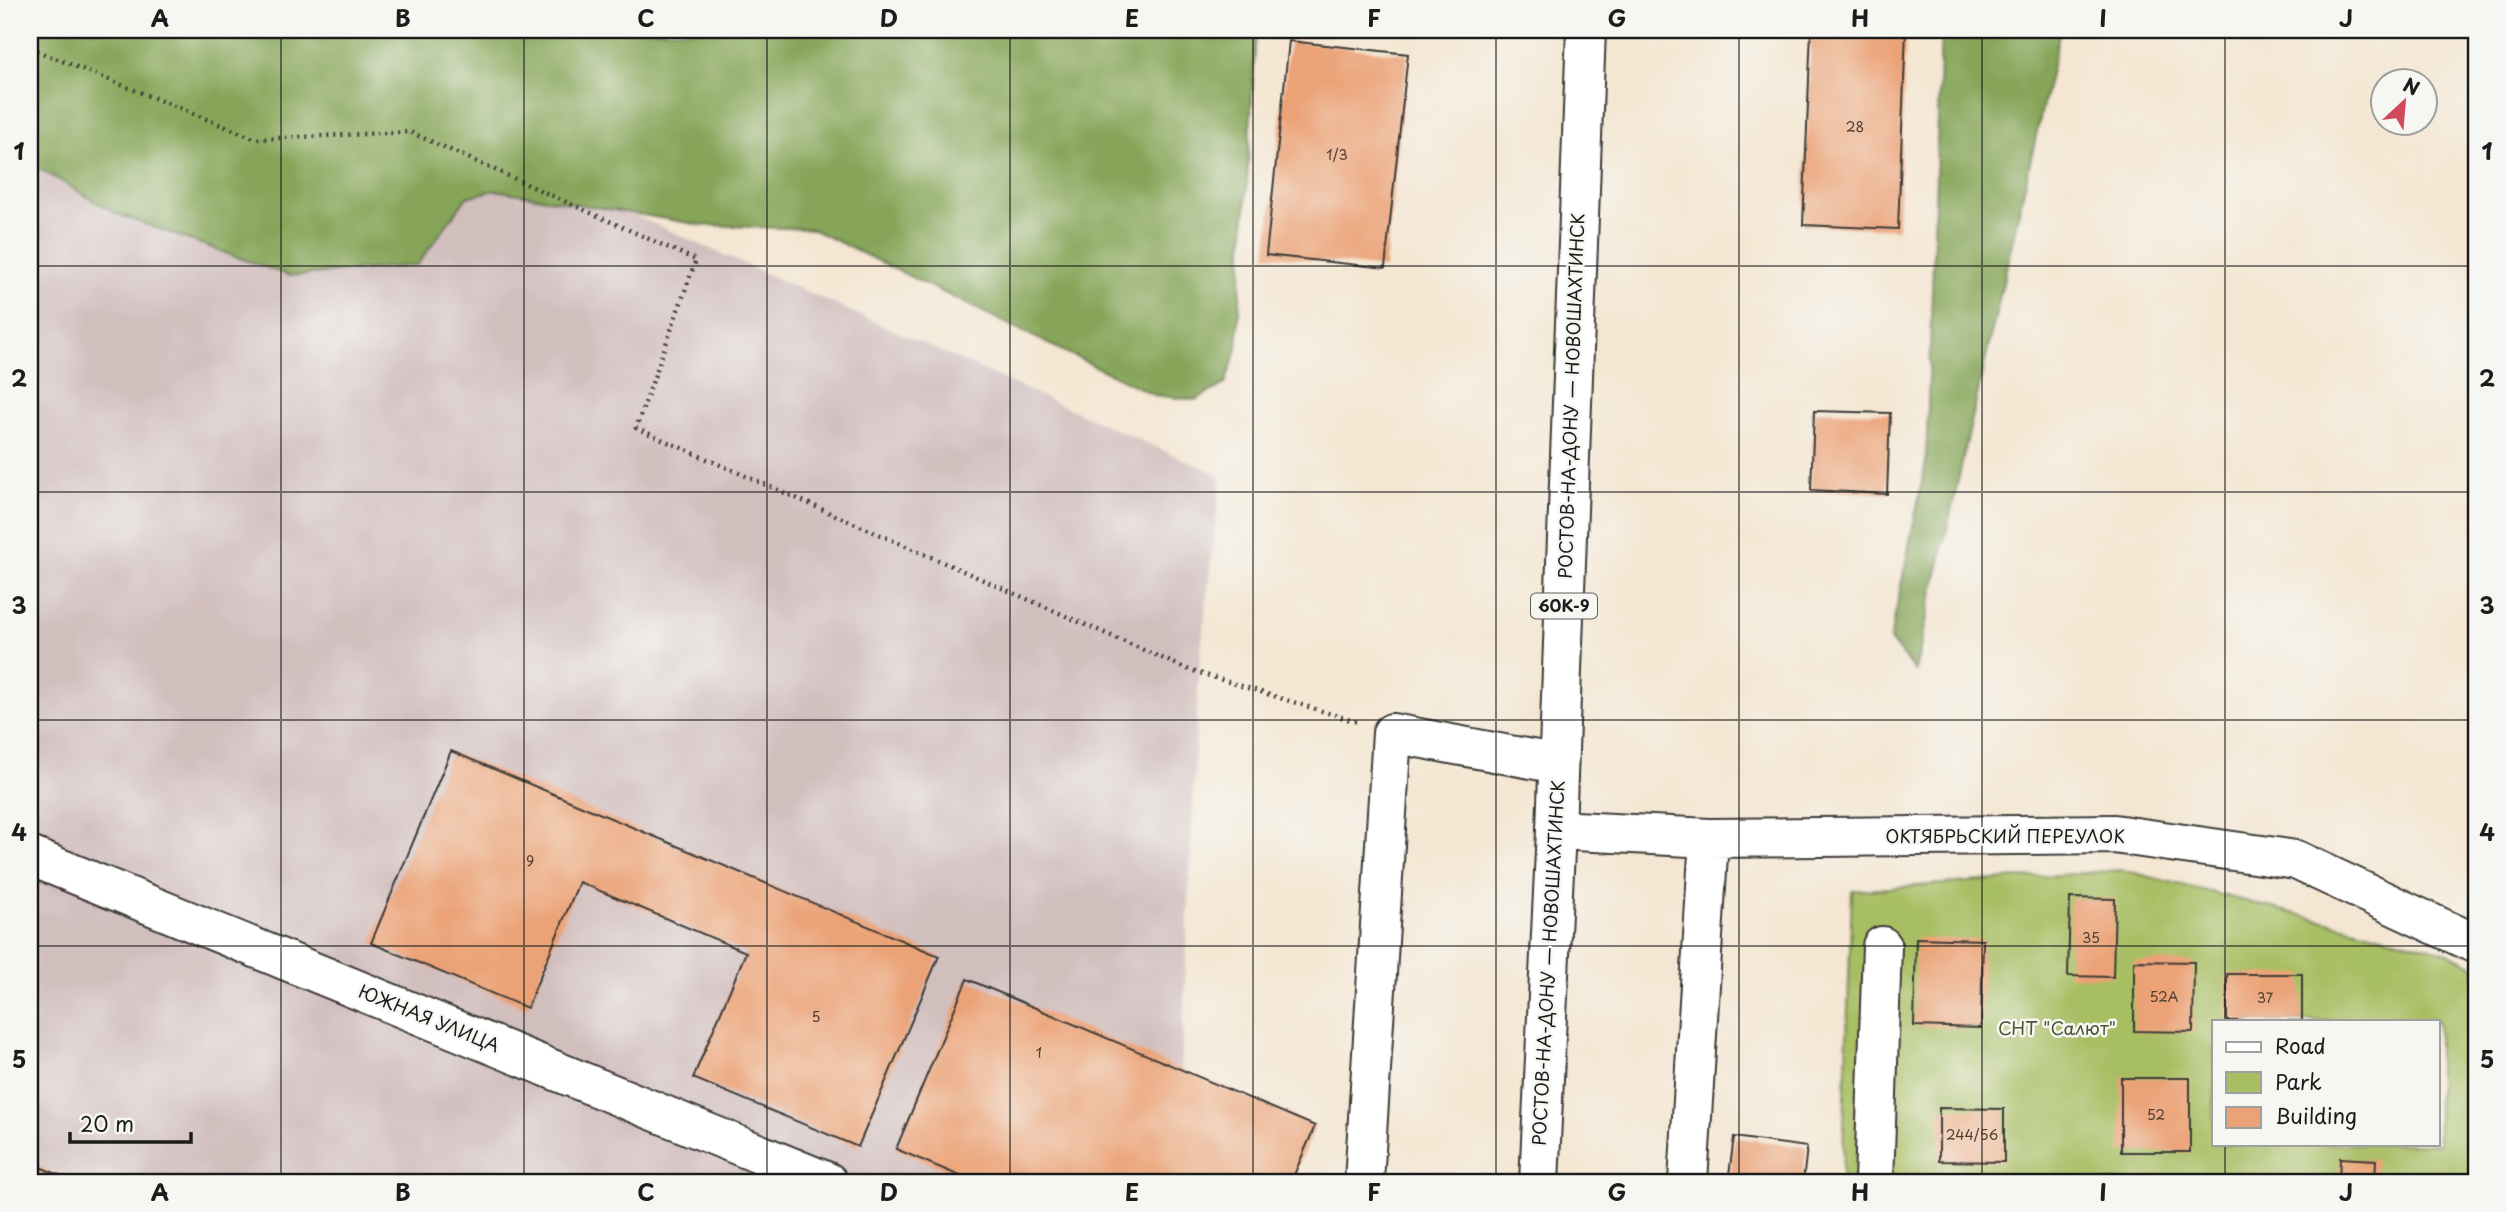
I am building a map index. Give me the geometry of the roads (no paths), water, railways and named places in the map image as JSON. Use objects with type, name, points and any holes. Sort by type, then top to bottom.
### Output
[{"type":"street","name":"РОСТОВ-НА-ДОНУ — НОВОШАХТИНСК","points":[[1539,1182],[1556,830],[1586,30]]},
{"type":"street","points":[[1364,1182],[1392,733],[1558,764]]},
{"type":"street","name":"ОКТЯБРЬСКИЙ ПЕРЕУЛОК","points":[[1556,830],[1709,838],[2114,834],[2296,860],[2476,944]]},
{"type":"street","points":[[1688,1182],[1709,838]]},
{"type":"street","name":"ЮЖНАЯ УЛИЦА","points":[[30,856],[828,1182]]},
{"type":"street","points":[[1874,1182],[1882,946]]},
{"type":"park label","name":"СНТ \"Салют\"","points":[[2057,1029]]}]
